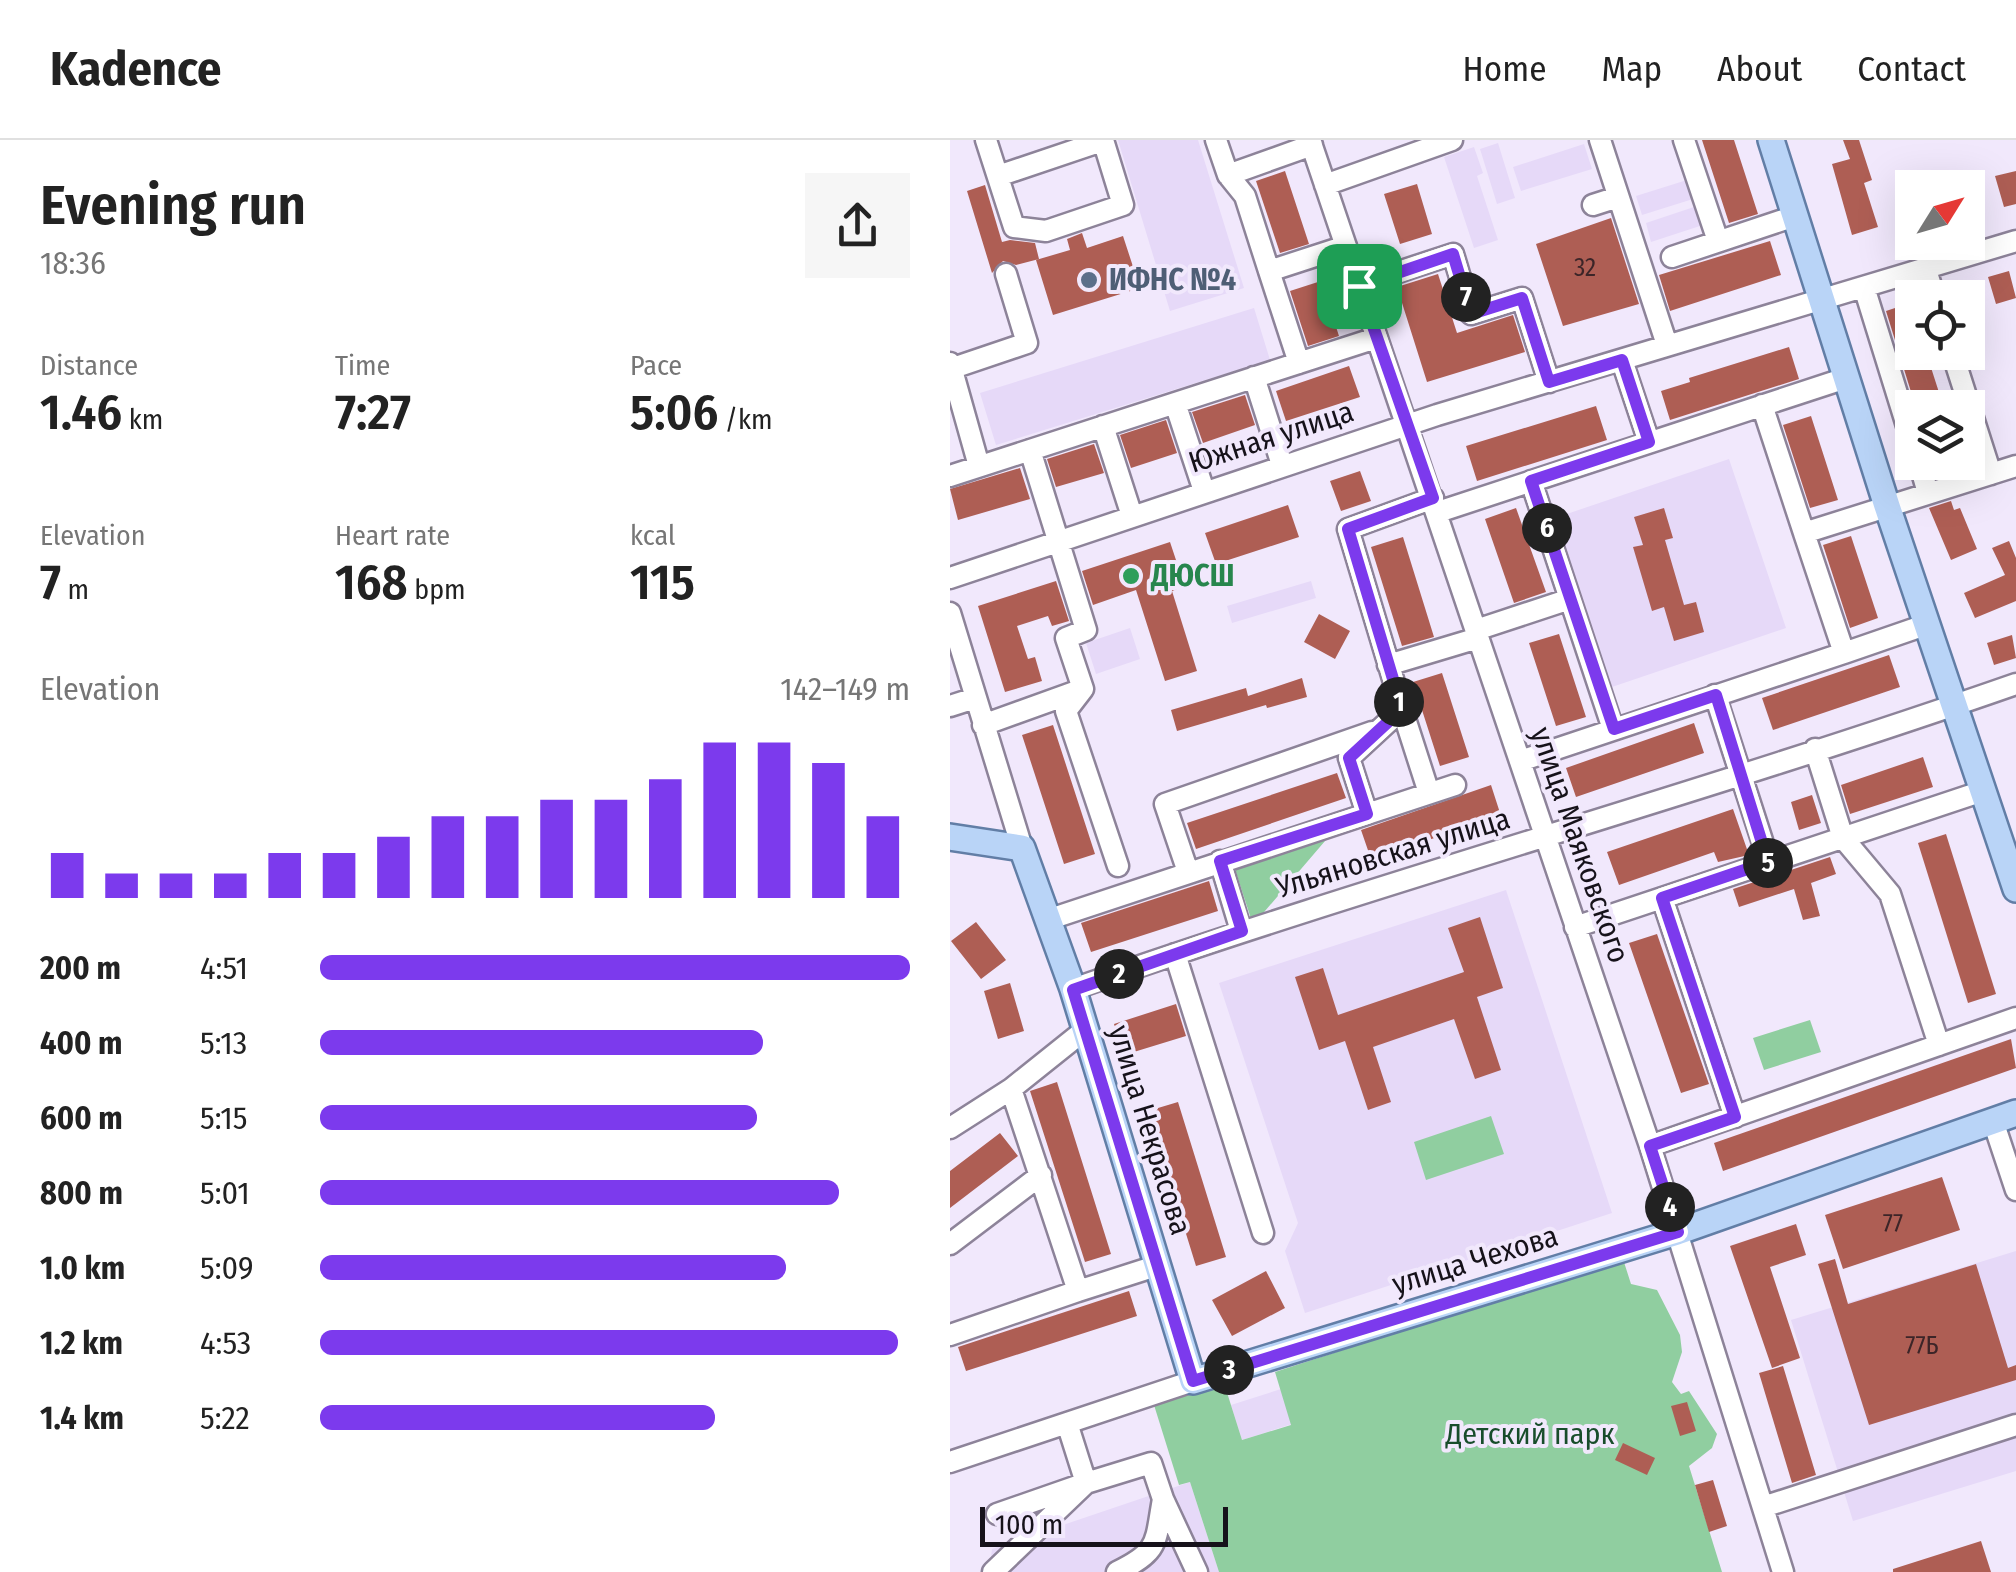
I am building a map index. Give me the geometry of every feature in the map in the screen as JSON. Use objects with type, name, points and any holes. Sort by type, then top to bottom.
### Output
[{"type":"main road","points":[[1772,140],[1887,506],[2016,889]]},
{"type":"main road","points":[[950,837],[1022,848]]},
{"type":"main road","name":"улица Некрасова","points":[[1022,848],[1086,1029],[1193,1381]]},
{"type":"main road","name":"улица Чехова","points":[[1193,1381],[1678,1232],[2005,1117]]},
{"type":"street","points":[[986,140],[1014,227],[1046,231],[1123,205],[1103,141],[998,176]]},
{"type":"street","points":[[1216,140],[1228,174],[1245,196],[1299,363]]},
{"type":"street","points":[[1325,185],[1419,144],[1452,140]]},
{"type":"street","points":[[1600,140],[1668,345]]},
{"type":"street","points":[[1684,140],[1718,241]]},
{"type":"street","points":[[1228,174],[1311,143]]},
{"type":"street","name":"улица Маяковского","points":[[1311,143],[1650,1146],[1783,1572]]},
{"type":"street","points":[[1594,205],[1618,197]]},
{"type":"street","points":[[1672,257],[1796,216]]},
{"type":"street","name":"Южная улица","points":[[950,578],[1407,424],[2016,241]]},
{"type":"street","points":[[1269,271],[1346,246]]},
{"type":"street","points":[[1359,286],[1453,254],[1471,314],[1522,298],[1549,382]]},
{"type":"street","points":[[1926,270],[1929,280]]},
{"type":"street","points":[[979,466],[951,367],[1027,343],[1006,274]]},
{"type":"street","points":[[1864,287],[1896,390]]},
{"type":"street","points":[[950,476],[1376,338]]},
{"type":"street","points":[[1622,360],[1649,442]]},
{"type":"street","points":[[1958,370],[1990,474]]},
{"type":"street","points":[[1254,377],[1282,465]]},
{"type":"street","points":[[1428,794],[1348,529],[1531,481],[1846,378]]},
{"type":"street","points":[[1175,403],[1204,491]]},
{"type":"street","points":[[1762,405],[1844,653]]},
{"type":"street","points":[[1103,426],[1132,516]]},
{"type":"street","points":[[1030,450],[1086,630],[1066,638],[1083,689]]},
{"type":"street","points":[[1804,534],[2016,466]]},
{"type":"street","points":[[1924,480],[1928,493]]},
{"type":"street","points":[[1531,481],[1614,729]]},
{"type":"street","points":[[1388,665],[1570,600]]},
{"type":"street","name":"улица Некрасова","points":[[950,613],[1022,848]]},
{"type":"street","points":[[1520,761],[1928,624]]},
{"type":"street","name":"Ульяновская улица","points":[[1073,990],[1242,931],[1545,838],[2016,684]]},
{"type":"street","points":[[983,725],[1083,689]]},
{"type":"street","points":[[1083,689],[1066,711],[1118,866]]},
{"type":"street","points":[[1716,695],[1768,862]]},
{"type":"street","points":[[950,706],[975,698]]},
{"type":"street","points":[[1188,872],[1164,804],[1346,750],[1379,730],[1402,709]]},
{"type":"street","points":[[1815,749],[1842,838],[1890,894],[1939,1045]]},
{"type":"street","points":[[1346,750],[1367,814]]},
{"type":"street","points":[[1050,919],[1454,785]]},
{"type":"street","points":[[1575,927],[1983,791]]},
{"type":"street","points":[[1220,861],[1242,931]]},
{"type":"street","points":[[1662,898],[1735,1117]]},
{"type":"street","points":[[1174,954],[1263,1233]]},
{"type":"street","points":[[1650,1146],[2016,1018]]},
{"type":"street","points":[[950,1128],[1011,1090],[1086,1029]]},
{"type":"street","points":[[1011,1090],[1078,1291]]},
{"type":"street","points":[[2005,1117],[2016,1190]]},
{"type":"street","points":[[950,1244],[1041,1175]]},
{"type":"street","points":[[950,1335],[1156,1266]]},
{"type":"street","name":"улица Чехова","points":[[950,1462],[1193,1381]]},
{"type":"street","points":[[1066,1423],[1086,1483]]},
{"type":"street","points":[[1763,1507],[2016,1424]]},
{"type":"street","points":[[997,1514],[1152,1462],[1163,1499],[1198,1572]]},
{"type":"street","points":[[993,1572],[1086,1483]]},
{"type":"street","points":[[1118,1572],[1146,1557],[1154,1546],[1163,1499]]},
{"type":"shaded area","points":[[1118,140],[1198,140],[1244,288],[1170,311]]},
{"type":"shaded area","points":[[1498,143],[1515,198],[1497,204],[1480,149]]},
{"type":"shaded area","points":[[1584,144],[1592,169],[1521,191],[1513,167]]},
{"type":"shaded area","points":[[1474,147],[1483,173],[1477,176],[1498,240],[1474,248],[1444,157]]},
{"type":"shaded area","points":[[1687,180],[1693,199],[1642,215],[1636,196]]},
{"type":"shaded area","points":[[1697,206],[1703,225],[1651,242],[1646,223]]},
{"type":"shaded area","points":[[1254,308],[1270,360],[996,445],[980,393]]},
{"type":"shaded area","points":[[1729,459],[1786,628],[1609,688],[1552,519]]},
{"type":"shaded area","points":[[1311,581],[1316,598],[1232,623],[1227,606]]},
{"type":"shaded area","points":[[1130,628],[1140,659],[1096,674],[1086,643]]},
{"type":"shaded area","points":[[1506,890],[1612,1213],[1305,1313],[1285,1251],[1298,1223],[1219,983]]},
{"type":"shaded area","points":[[2016,1251],[2016,1471],[1853,1521],[1791,1320]]},
{"type":"shaded area","points":[[1281,1389],[1292,1424],[1242,1440],[1231,1405]]},
{"type":"shaded area","points":[[1190,1482],[1219,1572],[989,1572],[992,1549]]},
{"type":"green space","points":[[1331,834],[1253,925],[1234,866]]},
{"type":"green space","points":[[1810,1020],[1821,1052],[1764,1070],[1753,1038]]},
{"type":"green space","points":[[1491,1116],[1504,1154],[1426,1180],[1414,1142]]},
{"type":"green space","name":"Детский парк","points":[[1623,1259],[1631,1284],[1657,1290],[1680,1335],[1682,1352],[1672,1382],[1681,1394],[1689,1391],[1717,1434],[1712,1448],[1689,1466],[1722,1572],[1219,1572],[1190,1482],[1179,1485],[1154,1405],[1224,1383],[1242,1440],[1291,1425],[1275,1372]]},
{"type":"building","points":[[1702,140],[1734,140],[1758,214],[1729,223]]},
{"type":"building","points":[[1843,140],[1859,140],[1872,180],[1864,183],[1878,227],[1852,235],[1832,164],[1850,159]]},
{"type":"building","points":[[1285,171],[1309,244],[1280,253],[1256,181]]},
{"type":"building","points":[[2016,171],[2016,204],[2004,207],[1995,176]]},
{"type":"building","points":[[1417,184],[1432,234],[1400,244],[1384,194]]},
{"type":"building","points":[[985,185],[1002,242],[1035,243],[1039,259],[1016,265],[1003,261],[992,273],[967,191]]},
{"type":"building","points":[[1611,218],[1639,304],[1563,326],[1536,244]]},
{"type":"building","name":"ИФНС №4","points":[[1082,233],[1087,248],[1123,236],[1140,288],[1053,315],[1036,260],[1070,250],[1067,239]]},
{"type":"building","points":[[1770,241],[1781,275],[1670,311],[1659,275]]},
{"type":"building","points":[[2009,271],[2016,298],[1996,304],[1988,277]]},
{"type":"building","points":[[1438,274],[1457,333],[1513,315],[1525,352],[1427,382],[1397,287]]},
{"type":"building","points":[[1321,281],[1339,336],[1308,346],[1290,291]]},
{"type":"building","points":[[1895,308],[1895,340],[1886,311]]},
{"type":"building","points":[[1789,347],[1799,379],[1670,420],[1661,391],[1690,382],[1689,378]]},
{"type":"building","points":[[1349,366],[1360,397],[1286,421],[1276,391]]},
{"type":"building","points":[[1904,370],[1932,370],[1938,390],[1910,390]]},
{"type":"building","points":[[1245,395],[1255,425],[1203,443],[1192,412]]},
{"type":"building","points":[[1596,406],[1607,440],[1477,481],[1466,446]]},
{"type":"building","points":[[1811,416],[1838,500],[1810,508],[1783,425]]},
{"type":"building","points":[[1166,420],[1177,453],[1131,468],[1120,435]]},
{"type":"building","points":[[1094,444],[1104,473],[1056,487],[1047,459]]},
{"type":"building","points":[[1020,468],[1030,499],[958,520],[950,489]]},
{"type":"building","points":[[1360,471],[1371,501],[1341,511],[1330,481]]},
{"type":"building","points":[[1951,501],[1954,510],[1960,508],[1977,549],[1951,560],[1929,508]]},
{"type":"building","points":[[1288,505],[1299,537],[1216,564],[1205,533]]},
{"type":"building","points":[[1516,508],[1546,592],[1514,603],[1485,519]]},
{"type":"building","points":[[1664,508],[1673,538],[1665,540],[1684,605],[1696,602],[1704,632],[1674,641],[1664,607],[1652,611],[1633,547],[1643,545],[1634,517]]},
{"type":"building","points":[[1851,536],[1878,618],[1850,628],[1823,545]]},
{"type":"building","points":[[1403,537],[1434,637],[1402,646],[1371,547]]},
{"type":"building","points":[[2009,541],[2016,558],[2016,601],[1975,618],[1964,593],[2005,575],[1992,548]]},
{"type":"building","points":[[1170,542],[1182,587],[1172,591],[1197,671],[1165,681],[1136,590],[1093,605],[1082,571]]},
{"type":"building","points":[[1056,581],[1069,621],[1052,626],[1048,616],[1017,626],[1028,659],[1035,657],[1042,681],[1005,692],[978,606]]},
{"type":"building","points":[[1319,614],[1350,631],[1335,659],[1304,642]]},
{"type":"building","points":[[1559,634],[1586,717],[1556,726],[1529,643]]},
{"type":"building","points":[[2012,635],[2016,658],[1994,665],[1987,643]]},
{"type":"building","points":[[1889,655],[1900,687],[1773,730],[1762,698]]},
{"type":"building","points":[[1442,673],[1469,757],[1440,766],[1413,682]]},
{"type":"building","points":[[1302,678],[1307,697],[1177,731],[1171,710],[1246,688],[1248,696]]},
{"type":"building","points":[[1694,723],[1704,753],[1576,797],[1566,768]]},
{"type":"building","points":[[1053,725],[1095,854],[1064,864],[1022,735]]},
{"type":"building","points":[[1923,757],[1933,787],[1850,814],[1841,785]]},
{"type":"building","points":[[1337,773],[1346,798],[1196,849],[1187,823]]},
{"type":"building","points":[[1491,785],[1501,816],[1371,859],[1361,830]]},
{"type":"building","points":[[1812,795],[1821,823],[1799,830],[1791,802]]},
{"type":"building","points":[[1733,809],[1749,855],[1718,862],[1714,852],[1619,885],[1607,852]]},
{"type":"building","points":[[1946,834],[1996,994],[1968,1003],[1918,843]]},
{"type":"building","points":[[1830,857],[1836,874],[1811,883],[1820,916],[1803,920],[1794,889],[1739,907],[1733,889]]},
{"type":"building","points":[[1209,881],[1218,911],[1091,952],[1081,923]]},
{"type":"building","points":[[1480,917],[1503,988],[1477,997],[1501,1070],[1475,1079],[1454,1019],[1373,1047],[1391,1102],[1368,1110],[1345,1041],[1319,1050],[1295,977],[1323,968],[1338,1015],[1464,972],[1448,928]]},
{"type":"building","points":[[976,922],[1006,960],[981,979],[951,941]]},
{"type":"building","points":[[1657,934],[1709,1084],[1681,1093],[1629,943]]},
{"type":"building","points":[[1010,983],[1024,1031],[998,1039],[984,991]]},
{"type":"building","points":[[1176,1004],[1186,1036],[1124,1055],[1114,1024]]},
{"type":"building","points":[[2011,1039],[2016,1068],[1723,1171],[1714,1143]]},
{"type":"building","points":[[1057,1082],[1111,1254],[1085,1262],[1030,1091]]},
{"type":"building","points":[[1178,1102],[1226,1257],[1196,1266],[1148,1111]]},
{"type":"building","points":[[1000,1133],[1018,1156],[950,1208],[950,1171]]},
{"type":"building","points":[[1942,1177],[1960,1230],[1843,1269],[1825,1215]]},
{"type":"building","points":[[1796,1224],[1806,1255],[1770,1267],[1800,1358],[1772,1368],[1730,1246]]},
{"type":"building","points":[[1835,1259],[1848,1304],[1976,1264],[2008,1368],[2016,1365],[2016,1380],[1869,1425],[1818,1264]]},
{"type":"building","points":[[1266,1271],[1285,1308],[1232,1336],[1212,1300]]},
{"type":"building","points":[[1129,1291],[1137,1316],[966,1371],[958,1347]]},
{"type":"building","points":[[1783,1366],[1816,1475],[1792,1483],[1759,1373]]},
{"type":"building","points":[[1687,1402],[1696,1431],[1680,1436],[1671,1406]]},
{"type":"building","points":[[1623,1443],[1655,1458],[1647,1475],[1615,1460]]},
{"type":"building","points":[[1713,1480],[1727,1526],[1709,1532],[1695,1485]]},
{"type":"building","points":[[1981,1541],[1991,1572],[1893,1572],[1893,1569]]},
{"type":"place","name":"ИФНС №4","points":[[1089,280]]},
{"type":"place","name":"ДЮСШ","points":[[1131,576]]},
{"type":"route","points":[[1453,254],[1471,314],[1522,298],[1549,382],[1622,360],[1649,442],[1531,481],[1614,729],[1716,695],[1768,862],[1662,898],[1735,1117],[1650,1146],[1678,1232],[1193,1381],[1073,990],[1242,931],[1220,861],[1367,814],[1349,758],[1402,709],[1348,529],[1433,498],[1359,286],[1453,254]]}]
